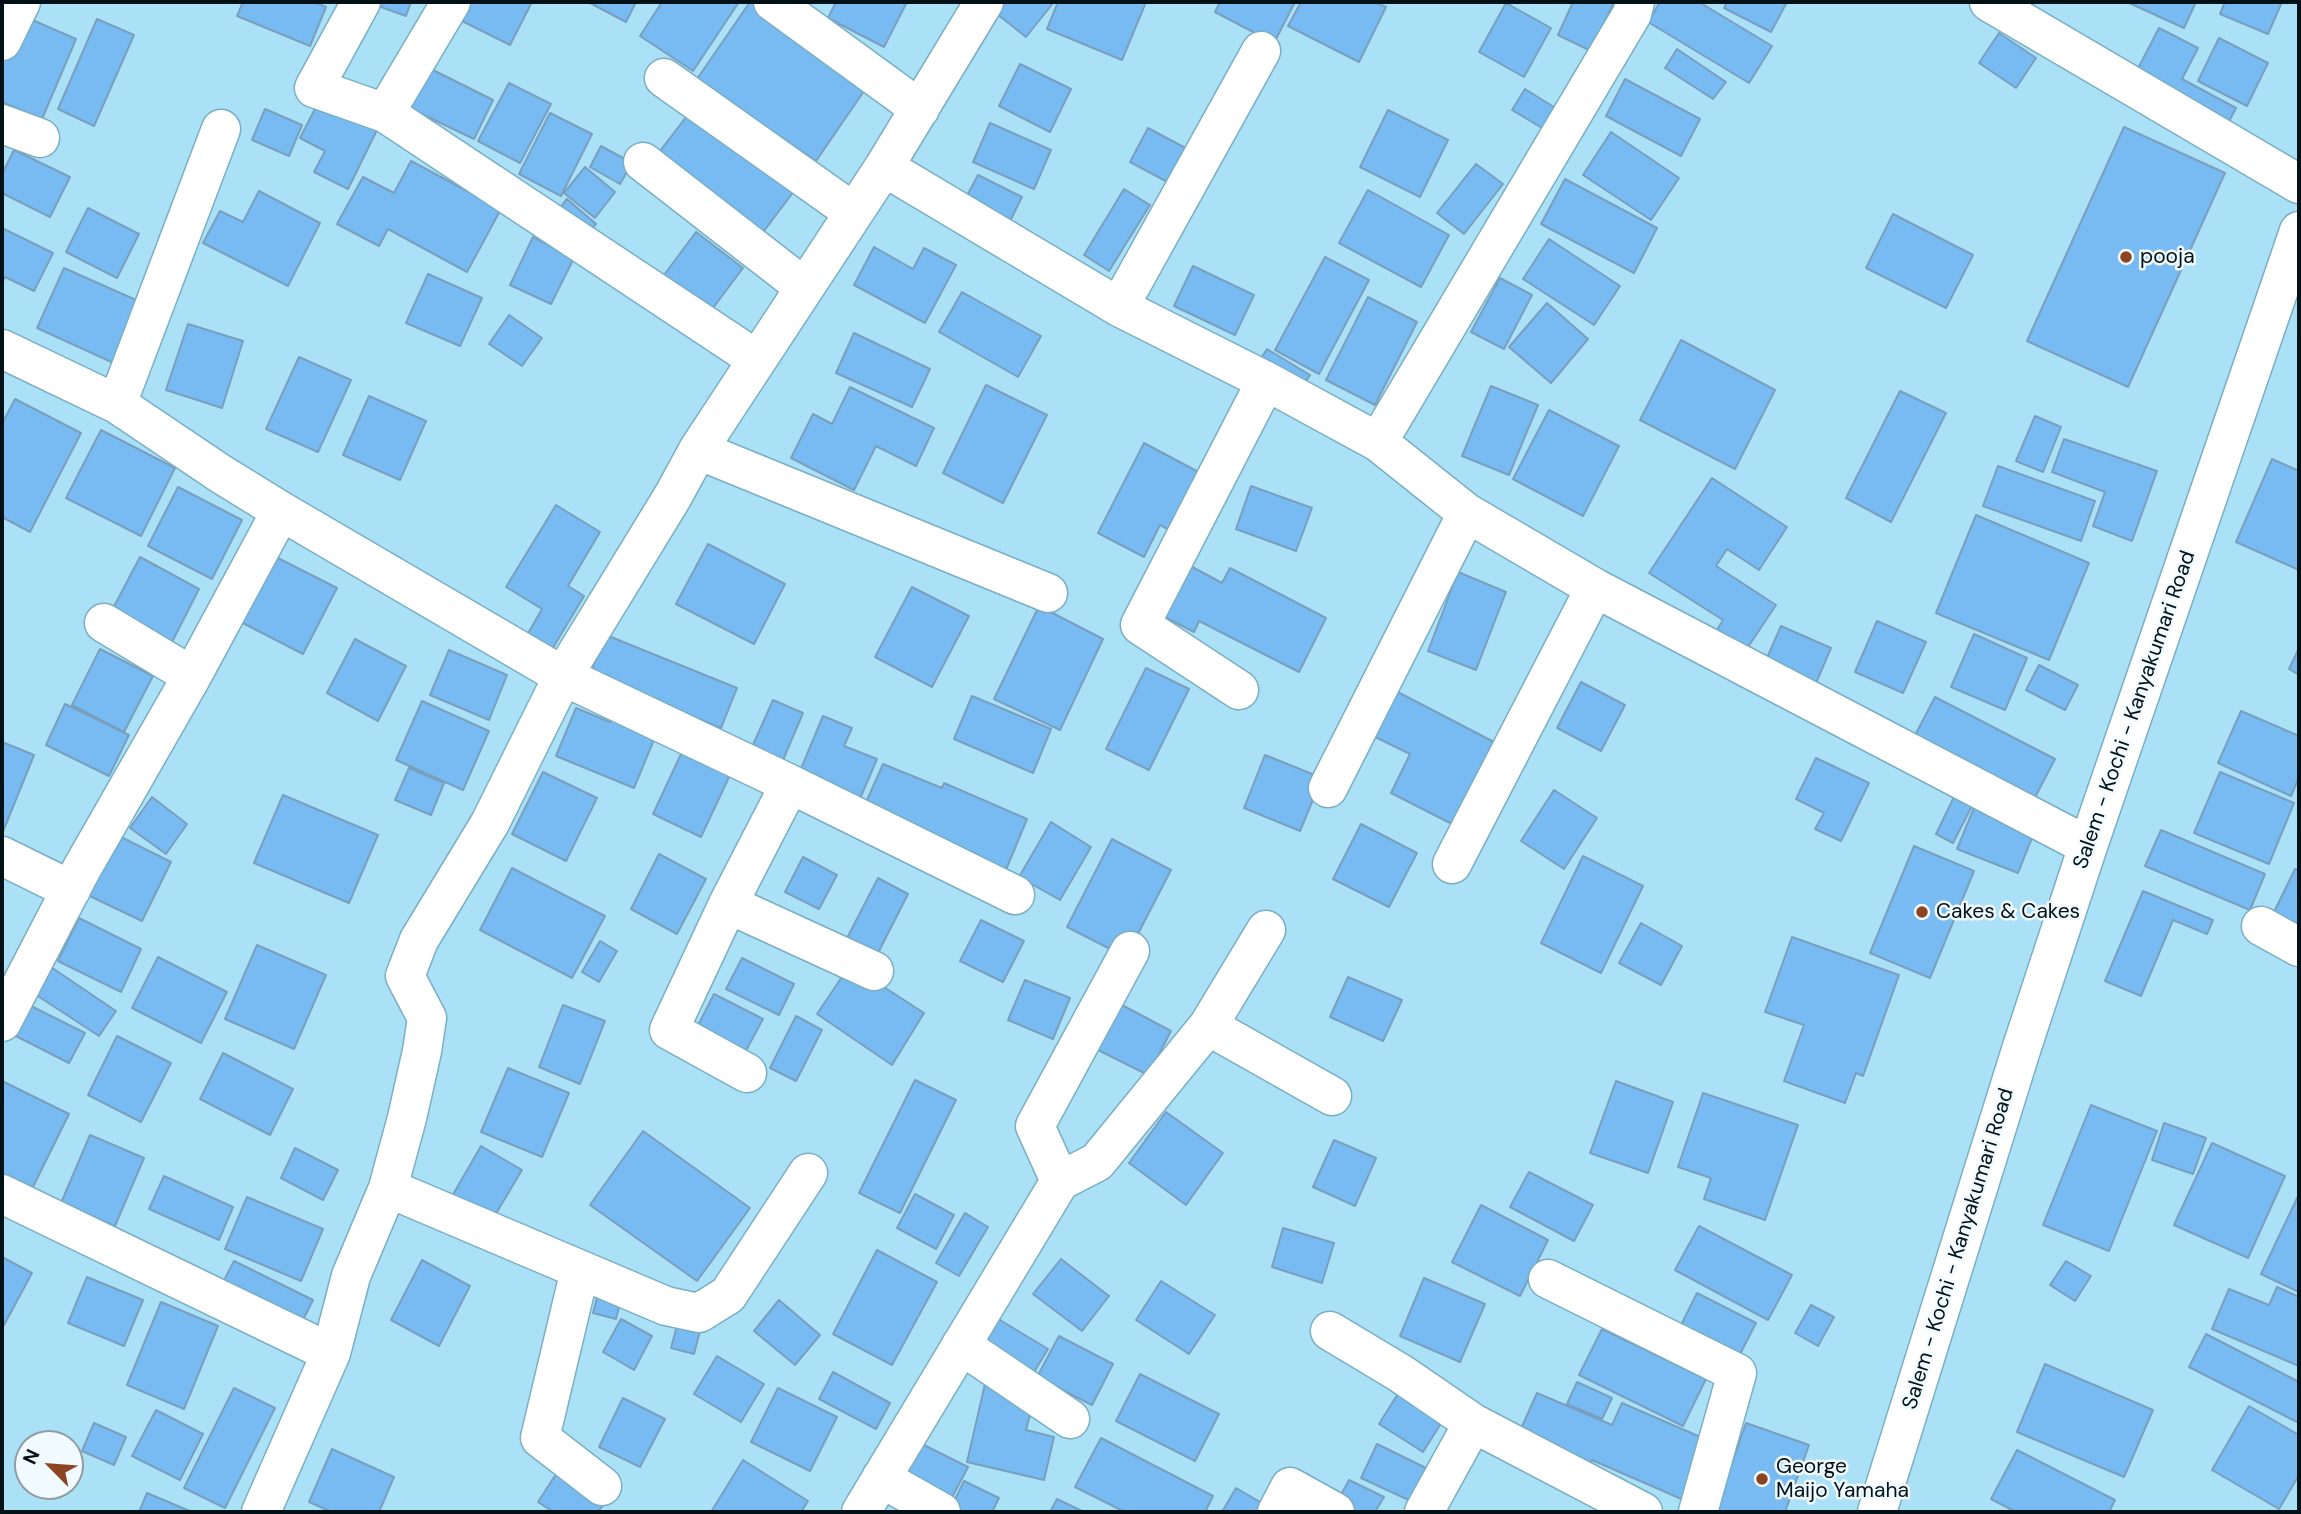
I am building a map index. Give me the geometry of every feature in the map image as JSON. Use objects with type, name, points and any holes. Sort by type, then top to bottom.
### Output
[{"type":"street","points":[[2,41],[21,2]]},
{"type":"street","points":[[360,2],[314,88],[385,113],[756,359]]},
{"type":"street","points":[[385,113],[451,2]]},
{"type":"street","points":[[773,2],[920,109]]},
{"type":"street","points":[[261,1512],[331,1353],[351,1276],[388,1188],[407,1118],[427,1018],[405,976],[419,940],[490,823],[563,676],[673,496],[698,450],[884,167],[984,2]]},
{"type":"street","points":[[1378,442],[1632,14],[1635,2]]},
{"type":"street","points":[[1989,2],[2299,184]]},
{"type":"street","points":[[1119,307],[1261,51]]},
{"type":"street","points":[[664,78],[853,212]]},
{"type":"street","points":[[2,124],[40,138]]},
{"type":"street","points":[[117,404],[221,129]]},
{"type":"street","points":[[643,162],[804,287]]},
{"type":"street","points":[[884,167],[1119,307],[1266,381],[1378,442],[1467,513],[1595,589],[2088,846]]},
{"type":"street","name":"Salem - Kochi - Kanyakumari Road","points":[[1877,1512],[2088,846],[2299,232]]},
{"type":"street","points":[[2,349],[117,404],[281,511],[563,676],[1015,895]]},
{"type":"street","points":[[1239,690],[1140,625],[1266,381]]},
{"type":"street","points":[[698,450],[1048,593]]},
{"type":"street","points":[[2,1022],[71,890],[192,677],[281,511]]},
{"type":"street","points":[[1328,788],[1467,513]]},
{"type":"street","points":[[1452,864],[1595,589]]},
{"type":"street","points":[[104,624],[192,677]]},
{"type":"street","points":[[747,1073],[669,1030],[728,904],[790,784]]},
{"type":"street","points":[[2,856],[71,890]]},
{"type":"street","points":[[728,904],[874,971]]},
{"type":"street","points":[[2262,926],[2299,947]]},
{"type":"street","points":[[860,1512],[1059,1181],[1097,1162],[1208,1026],[1266,930]]},
{"type":"street","points":[[1059,1181],[1035,1126],[1130,951]]},
{"type":"street","points":[[1208,1026],[1332,1096]]},
{"type":"street","points":[[388,1188],[666,1306],[699,1313],[728,1295],[808,1173]]},
{"type":"street","points":[[2,1194],[331,1353]]},
{"type":"street","points":[[580,1270],[540,1438],[601,1486]]},
{"type":"street","points":[[1548,1279],[1737,1373],[1699,1512]]},
{"type":"street","points":[[1330,1331],[1400,1373],[1473,1423],[1643,1512]]},
{"type":"street","points":[[961,1345],[1070,1419]]},
{"type":"street","points":[[1424,1512],[1473,1423]]},
{"type":"street","points":[[881,1478],[941,1512]]},
{"type":"street","points":[[1277,1512],[1290,1487],[1335,1512]]},
{"type":"building","points":[[243,2],[314,2],[326,7],[310,46],[237,16]]},
{"type":"building","points":[[382,2],[411,2],[406,16],[381,7]]},
{"type":"building","points":[[465,2],[532,2],[510,45],[456,18]]},
{"type":"building","points":[[591,2],[636,2],[626,22]]},
{"type":"building","points":[[662,2],[739,2],[693,71],[640,36]]},
{"type":"building","points":[[750,2],[762,2],[873,78],[816,161],[697,79]]},
{"type":"building","points":[[836,2],[907,2],[884,47],[828,18]]},
{"type":"building","points":[[998,2],[1054,2],[1026,37],[992,10]]},
{"type":"building","points":[[1058,2],[1146,2],[1122,60],[1047,29]]},
{"type":"building","points":[[1220,2],[1295,2],[1274,43],[1215,12]]},
{"type":"building","points":[[1301,2],[1374,2],[1386,7],[1359,62],[1288,26]]},
{"type":"building","points":[[1573,2],[1614,2],[1591,51],[1558,35]]},
{"type":"building","points":[[1660,2],[1699,2],[1772,46],[1749,83],[1648,22]]},
{"type":"building","points":[[1727,2],[1787,2],[1771,32],[1724,8]]},
{"type":"building","points":[[2127,2],[2196,2],[2184,28]]},
{"type":"building","points":[[2225,2],[2282,2],[2268,34],[2220,14]]},
{"type":"building","points":[[1506,3],[1551,28],[1524,77],[1479,52]]},
{"type":"building","points":[[21,15],[76,39],[42,119],[2,102],[2,58]]},
{"type":"building","points":[[97,19],[134,35],[94,126],[58,109]]},
{"type":"building","points":[[2159,28],[2198,48],[2182,79],[2236,108],[2225,129],[2132,80]]},
{"type":"building","points":[[1999,33],[2036,58],[2016,88],[1979,63]]},
{"type":"building","points":[[2219,38],[2268,63],[2247,106],[2198,81]]},
{"type":"building","points":[[1677,49],[1726,82],[1713,99],[1665,68]]},
{"type":"building","points":[[1020,64],[1071,89],[1050,132],[999,106]]},
{"type":"building","points":[[425,66],[493,100],[474,139],[405,106]]},
{"type":"building","points":[[1625,79],[1700,119],[1681,156],[1606,116]]},
{"type":"building","points":[[509,83],[551,104],[520,163],[478,141]]},
{"type":"building","points":[[1525,89],[1565,114],[1552,134],[1512,110]]},
{"type":"building","points":[[320,99],[378,128],[348,189],[314,172],[325,151],[300,138]]},
{"type":"building","points":[[265,109],[302,125],[289,156],[252,140]]},
{"type":"building","points":[[1388,110],[1448,140],[1420,197],[1360,167]]},
{"type":"building","points":[[690,112],[794,191],[758,239],[653,160]]},
{"type":"building","points":[[550,113],[592,134],[561,196],[519,174]]},
{"type":"building","points":[[990,123],[1051,150],[1034,189],[973,162]]},
{"type":"building","name":"pooja","points":[[2124,127],[2225,173],[2128,387],[2027,341]]},
{"type":"building","points":[[1148,128],[1193,152],[1175,186],[1130,162]]},
{"type":"building","points":[[1611,132],[1679,178],[1651,220],[1583,175]]},
{"type":"building","points":[[601,146],[632,163],[620,184],[590,167]]},
{"type":"building","points":[[14,150],[70,177],[50,217],[2,193],[2,174]]},
{"type":"building","points":[[411,161],[501,209],[467,272],[388,229],[379,246],[337,224],[363,177],[394,193]]},
{"type":"building","points":[[1476,164],[1503,184],[1464,234],[1437,213]]},
{"type":"building","points":[[585,167],[615,192],[595,218],[564,193]]},
{"type":"building","points":[[978,175],[1022,197],[1006,229],[961,207]]},
{"type":"building","points":[[1565,179],[1657,228],[1634,273],[1541,224]]},
{"type":"building","points":[[1124,189],[1150,205],[1109,271],[1084,255]]},
{"type":"building","points":[[1368,190],[1449,235],[1421,287],[1339,243]]},
{"type":"building","points":[[259,191],[320,223],[288,286],[203,243],[220,211],[243,222]]},
{"type":"building","points":[[567,199],[596,224],[584,239],[554,215]]},
{"type":"building","points":[[88,208],[139,234],[117,278],[66,252]]},
{"type":"building","points":[[1893,214],[1973,255],[1946,308],[1866,268]]},
{"type":"building","points":[[2,228],[53,253],[34,291],[5,277],[2,283]]},
{"type":"building","points":[[696,232],[743,268],[707,316],[661,279]]},
{"type":"building","points":[[533,237],[574,258],[551,304],[510,285]]},
{"type":"building","points":[[1549,239],[1620,286],[1594,325],[1523,279]]},
{"type":"building","points":[[874,247],[913,269],[924,248],[956,265],[925,323],[854,285]]},
{"type":"building","points":[[1325,257],[1369,280],[1319,374],[1275,350]]},
{"type":"building","points":[[1193,266],[1254,295],[1235,335],[1174,306]]},
{"type":"building","points":[[64,268],[145,304],[118,365],[37,328]]},
{"type":"building","points":[[428,274],[482,298],[460,346],[406,323]]},
{"type":"building","points":[[1500,278],[1532,295],[1504,349],[1471,332]]},
{"type":"building","points":[[962,292],[1041,336],[1018,377],[939,332]]},
{"type":"building","points":[[1368,297],[1417,322],[1375,405],[1326,380]]},
{"type":"building","points":[[1547,303],[1588,339],[1551,383],[1509,347]]},
{"type":"building","points":[[509,315],[542,338],[522,366],[489,344]]},
{"type":"building","points":[[188,324],[243,341],[222,408],[166,390]]},
{"type":"building","points":[[854,333],[930,369],[912,407],[836,373]]},
{"type":"building","points":[[1681,340],[1775,390],[1735,469],[1640,420]]},
{"type":"building","points":[[1267,349],[1310,375],[1299,392],[1256,366]]},
{"type":"building","points":[[299,357],[351,380],[318,452],[266,429]]},
{"type":"building","points":[[986,385],[1047,415],[1003,503],[943,473]]},
{"type":"building","points":[[1491,386],[1538,405],[1509,475],[1462,456]]},
{"type":"building","points":[[850,387],[934,428],[916,466],[876,446],[854,490],[791,458],[813,414],[832,424]]},
{"type":"building","points":[[1900,391],[1946,413],[1891,522],[1846,498]]},
{"type":"building","points":[[369,396],[426,421],[400,480],[343,455]]},
{"type":"building","points":[[15,399],[81,433],[30,532],[2,517],[2,424]]},
{"type":"building","points":[[1549,410],[1619,446],[1583,516],[1513,479]]},
{"type":"building","points":[[2035,416],[2061,427],[2043,472],[2016,461]]},
{"type":"building","points":[[101,430],[175,468],[141,536],[66,498]]},
{"type":"building","points":[[2064,439],[2157,471],[2132,541],[2093,526],[2105,492],[2052,472]]},
{"type":"building","points":[[1144,443],[1206,476],[1176,534],[1160,525],[1144,557],[1098,533]]},
{"type":"building","points":[[2272,459],[2299,471],[2299,570],[2236,542]]},
{"type":"building","points":[[1998,466],[2095,501],[2081,541],[1983,506]]},
{"type":"building","points":[[1712,478],[1787,527],[1759,570],[1727,549],[1716,566],[1776,605],[1746,650],[1717,630],[1723,620],[1649,573]]},
{"type":"building","points":[[1251,486],[1312,508],[1296,551],[1236,529]]},
{"type":"building","points":[[178,487],[242,520],[212,579],[148,546]]},
{"type":"building","points":[[556,505],[600,532],[568,586],[584,596],[551,651],[526,637],[542,609],[506,587]]},
{"type":"building","points":[[1976,515],[2089,563],[2049,660],[1936,613]]},
{"type":"building","points":[[708,544],[785,584],[754,644],[676,604]]},
{"type":"building","points":[[268,553],[337,588],[303,654],[235,619]]},
{"type":"building","points":[[140,557],[199,589],[170,646],[110,614]]},
{"type":"building","points":[[1185,563],[1222,583],[1230,568],[1326,618],[1299,672],[1199,621],[1194,632],[1159,614]]},
{"type":"building","points":[[1458,572],[1506,592],[1476,670],[1428,651]]},
{"type":"building","points":[[912,587],[969,616],[932,687],[875,657]]},
{"type":"building","points":[[1039,606],[1103,639],[1060,730],[994,699]]},
{"type":"building","points":[[1877,621],[1926,642],[1903,693],[1855,672]]},
{"type":"building","points":[[1781,626],[1831,648],[1816,683],[1766,660]]},
{"type":"building","points":[[1974,634],[2027,658],[2005,710],[1951,687]]},
{"type":"building","points":[[606,635],[737,688],[721,728],[590,674]]},
{"type":"building","points":[[355,639],[406,666],[378,721],[327,693]]},
{"type":"building","points":[[2299,648],[2299,675],[2289,669]]},
{"type":"building","points":[[100,649],[153,676],[124,732],[72,705]]},
{"type":"building","points":[[449,650],[507,675],[489,720],[430,695]]},
{"type":"building","points":[[2039,665],[2078,685],[2065,710],[2026,690]]},
{"type":"building","points":[[1146,668],[1189,689],[1149,770],[1106,749]]},
{"type":"building","points":[[1581,682],[1625,705],[1601,751],[1557,728]]},
{"type":"building","points":[[1390,688],[1496,743],[1454,825],[1391,793],[1410,754],[1367,733]]},
{"type":"building","points":[[972,696],[1051,729],[1033,773],[954,739]]},
{"type":"building","points":[[1935,697],[2055,759],[2031,805],[1911,743]]},
{"type":"building","points":[[773,700],[803,713],[783,760],[752,747]]},
{"type":"building","points":[[422,701],[489,731],[463,790],[396,760]]},
{"type":"building","points":[[65,704],[129,735],[109,776],[46,745]]},
{"type":"building","points":[[616,706],[660,725],[634,788],[556,756],[576,708],[610,722]]},
{"type":"building","points":[[2241,711],[2299,736],[2299,777],[2291,796],[2218,763]]},
{"type":"building","points":[[823,716],[852,728],[844,746],[877,759],[856,808],[795,783]]},
{"type":"building","points":[[688,739],[736,762],[701,837],[653,814]]},
{"type":"building","points":[[2,742],[34,755],[2,834]]},
{"type":"building","points":[[1265,755],[1322,778],[1300,831],[1244,808]]},
{"type":"building","points":[[1816,758],[1869,783],[1841,841],[1815,829],[1824,813],[1796,799]]},
{"type":"building","points":[[883,764],[942,788],[944,783],[1027,819],[1003,877],[860,816]]},
{"type":"building","points":[[409,768],[444,783],[431,815],[395,800]]},
{"type":"building","points":[[543,772],[597,798],[566,861],[512,834]]},
{"type":"building","points":[[2220,772],[2294,803],[2269,864],[2194,833]]},
{"type":"building","points":[[1554,790],[1597,818],[1564,869],[1521,841]]},
{"type":"building","points":[[283,795],[378,835],[349,903],[254,863]]},
{"type":"building","points":[[152,797],[187,824],[166,854],[130,828]]},
{"type":"building","points":[[1954,797],[1972,806],[1953,843],[1936,834]]},
{"type":"building","points":[[1976,803],[2036,828],[2018,873],[1957,849]]},
{"type":"building","points":[[1051,822],[1091,847],[1060,900],[1019,877]]},
{"type":"building","points":[[1361,824],[1417,853],[1389,907],[1333,879]]},
{"type":"building","points":[[107,830],[171,862],[142,921],[77,890]]},
{"type":"building","points":[[2161,830],[2265,874],[2250,910],[2145,866]]},
{"type":"building","points":[[1112,839],[1171,870],[1126,957],[1067,927]]},
{"type":"building","name":"Cakes & Cakes","points":[[1914,846],[1974,871],[1930,978],[1870,953]]},
{"type":"building","points":[[659,854],[706,879],[677,934],[631,909]]},
{"type":"building","points":[[1583,856],[1643,886],[1601,973],[1541,943]]},
{"type":"building","points":[[803,857],[837,875],[819,909],[785,892]]},
{"type":"building","points":[[512,868],[605,916],[572,978],[480,930]]},
{"type":"building","points":[[2295,869],[2299,871],[2299,927],[2273,914]]},
{"type":"building","points":[[878,878],[908,894],[877,955],[846,940]]},
{"type":"building","points":[[2143,891],[2213,920],[2207,934],[2173,920],[2141,996],[2105,981]]},
{"type":"building","points":[[79,918],[141,949],[121,992],[58,961]]},
{"type":"building","points":[[981,920],[1024,941],[1003,982],[960,961]]},
{"type":"building","points":[[1641,923],[1682,946],[1661,985],[1619,963]]},
{"type":"building","points":[[1792,937],[1899,975],[1863,1076],[1856,1073],[1845,1103],[1784,1081],[1804,1025],[1765,1012]]},
{"type":"building","points":[[600,941],[617,951],[599,982],[582,972]]},
{"type":"building","points":[[257,945],[326,975],[294,1049],[225,1019]]},
{"type":"building","points":[[158,957],[227,992],[201,1043],[132,1008]]},
{"type":"building","points":[[742,958],[794,984],[779,1015],[726,989]]},
{"type":"building","points":[[42,961],[116,1011],[99,1036],[24,987]]},
{"type":"building","points":[[850,965],[924,1013],[892,1065],[817,1014]]},
{"type":"building","points":[[1348,977],[1402,1000],[1383,1041],[1330,1017]]},
{"type":"building","points":[[1025,980],[1070,998],[1053,1039],[1008,1020]]},
{"type":"building","points":[[714,994],[763,1019],[742,1058],[694,1033]]},
{"type":"building","points":[[17,999],[85,1033],[69,1063],[2,1029]]},
{"type":"building","points":[[1120,1004],[1171,1031],[1148,1075],[1096,1049]]},
{"type":"building","points":[[563,1005],[605,1021],[580,1084],[539,1067]]},
{"type":"building","points":[[796,1016],[822,1030],[796,1081],[770,1068]]},
{"type":"building","points":[[117,1036],[171,1063],[141,1122],[88,1095]]},
{"type":"building","points":[[223,1053],[293,1089],[270,1135],[200,1099]]},
{"type":"building","points":[[508,1068],[569,1093],[542,1157],[481,1132]]},
{"type":"building","points":[[915,1080],[956,1100],[900,1213],[859,1193]]},
{"type":"building","points":[[2,1081],[69,1114],[30,1193],[2,1179]]},
{"type":"building","points":[[1616,1081],[1673,1102],[1648,1173],[1590,1153]]},
{"type":"building","points":[[1703,1093],[1798,1125],[1765,1220],[1704,1199],[1711,1178],[1678,1167]]},
{"type":"building","points":[[2091,1105],[2157,1131],[2109,1251],[2043,1225]]},
{"type":"building","points":[[1166,1112],[1223,1153],[1186,1205],[1129,1163]]},
{"type":"building","points":[[2164,1123],[2206,1138],[2193,1174],[2152,1160]]},
{"type":"building","points":[[643,1131],[750,1208],[697,1281],[590,1205]]},
{"type":"building","points":[[90,1135],[144,1158],[115,1226],[61,1203]]},
{"type":"building","points":[[1334,1140],[1376,1158],[1355,1206],[1313,1187]]},
{"type":"building","points":[[2212,1143],[2285,1176],[2248,1258],[2174,1225]]},
{"type":"building","points":[[481,1146],[522,1170],[491,1222],[451,1198]]},
{"type":"building","points":[[295,1148],[338,1170],[323,1200],[281,1178]]},
{"type":"building","points":[[1529,1172],[1593,1205],[1574,1241],[1510,1207]]},
{"type":"building","points":[[164,1176],[233,1207],[219,1240],[149,1209]]},
{"type":"building","points":[[915,1194],[954,1215],[936,1249],[897,1228]]},
{"type":"building","points":[[2299,1194],[2299,1292],[2261,1274]]},
{"type":"building","points":[[247,1197],[323,1229],[301,1281],[225,1249]]},
{"type":"building","points":[[1481,1205],[1548,1240],[1520,1296],[1452,1262]]},
{"type":"building","points":[[965,1213],[988,1227],[959,1276],[936,1263]]},
{"type":"building","points":[[1699,1226],[1792,1275],[1768,1320],[1675,1270]]},
{"type":"building","points":[[1283,1228],[1334,1243],[1322,1283],[1272,1267]]},
{"type":"building","points":[[877,1250],[937,1282],[892,1365],[833,1334]]},
{"type":"building","points":[[2,1257],[32,1273],[4,1325],[2,1323]]},
{"type":"building","points":[[1061,1259],[1109,1296],[1082,1331],[1033,1294]]},
{"type":"building","points":[[422,1260],[470,1286],[439,1346],[391,1320]]},
{"type":"building","points":[[234,1261],[313,1300],[298,1330],[219,1290]]},
{"type":"building","points":[[2066,1261],[2091,1276],[2075,1301],[2050,1285]]},
{"type":"building","points":[[87,1277],[143,1300],[124,1346],[68,1323]]},
{"type":"building","points":[[1424,1278],[1485,1304],[1460,1362],[1400,1336]]},
{"type":"building","points":[[1161,1281],[1215,1315],[1189,1354],[1136,1320]]},
{"type":"building","points":[[2277,1287],[2299,1297],[2299,1366],[2212,1329],[2229,1289],[2269,1305]]},
{"type":"building","points":[[599,1290],[622,1295],[616,1319],[593,1313]]},
{"type":"building","points":[[1697,1293],[1756,1323],[1736,1362],[1678,1331]]},
{"type":"building","points":[[779,1300],[820,1335],[795,1365],[754,1331]]},
{"type":"building","points":[[161,1302],[218,1326],[184,1409],[127,1385]]},
{"type":"building","points":[[1811,1305],[1834,1317],[1818,1346],[1795,1333]]},
{"type":"building","points":[[995,1317],[1048,1349],[1034,1372],[980,1340]]},
{"type":"building","points":[[621,1319],[652,1336],[634,1370],[603,1352]]},
{"type":"building","points":[[677,1326],[700,1331],[694,1354],[671,1348]]},
{"type":"building","points":[[1602,1329],[1706,1379],[1683,1426],[1579,1375]]},
{"type":"building","points":[[2206,1334],[2299,1382],[2299,1423],[2189,1367]]},
{"type":"building","points":[[1059,1336],[1113,1364],[1092,1405],[1037,1377]]},
{"type":"building","points":[[717,1356],[764,1384],[741,1422],[694,1394]]},
{"type":"building","points":[[2045,1364],[2153,1410],[2124,1477],[2017,1432]]},
{"type":"building","points":[[833,1372],[890,1403],[876,1429],[819,1399]]},
{"type":"building","points":[[1140,1374],[1219,1414],[1195,1461],[1116,1421]]},
{"type":"building","points":[[1577,1382],[1612,1398],[1602,1419],[1567,1404]]},
{"type":"building","points":[[985,1384],[1035,1396],[1026,1430],[1054,1437],[1044,1480],[967,1462]]},
{"type":"building","points":[[234,1388],[275,1408],[225,1508],[184,1488]]},
{"type":"building","points":[[778,1388],[837,1417],[810,1471],[751,1442]]},
{"type":"building","points":[[1401,1389],[1445,1417],[1423,1452],[1379,1424]]},
{"type":"building","points":[[1537,1393],[1612,1425],[1622,1403],[1712,1442],[1686,1501],[1592,1460],[1587,1471],[1516,1440]]},
{"type":"building","points":[[623,1398],[665,1419],[640,1467],[599,1447]]},
{"type":"building","points":[[2249,1406],[2299,1435],[2299,1475],[2279,1509],[2212,1470]]},
{"type":"building","points":[[156,1410],[203,1434],[180,1480],[132,1456]]},
{"type":"building","points":[[94,1423],[126,1437],[114,1465],[84,1452]]},
{"type":"building","name":"George Maijo Yamaha","points":[[1746,1423],[1809,1445],[1785,1512],[1715,1512]]},
{"type":"building","points":[[1101,1438],[1213,1496],[1205,1512],[1125,1512],[1075,1487]]},
{"type":"building","points":[[914,1440],[968,1467],[947,1507],[894,1479]]},
{"type":"building","points":[[1377,1444],[1428,1469],[1413,1502],[1361,1478]]},
{"type":"building","points":[[332,1449],[394,1477],[379,1512],[332,1512],[309,1502]]},
{"type":"building","points":[[2017,1450],[2115,1500],[2109,1512],[2016,1512],[1991,1499]]},
{"type":"building","points":[[743,1460],[808,1501],[801,1512],[711,1512]]},
{"type":"building","points":[[560,1468],[607,1500],[598,1512],[553,1512],[538,1502]]},
{"type":"building","points":[[1349,1480],[1384,1497],[1375,1512],[1352,1512],[1336,1504]]},
{"type":"building","points":[[964,1481],[999,1498],[992,1512],[965,1512],[952,1506]]},
{"type":"building","points":[[1236,1488],[1272,1509],[1270,1512],[1222,1512]]},
{"type":"building","points":[[147,1493],[192,1512],[139,1512]]},
{"type":"building","points":[[1057,1499],[1084,1512],[1050,1512]]},
{"type":"place","name":"pooja","points":[[2126,257]]},
{"type":"place","name":"Cakes & Cakes","points":[[1922,912]]},
{"type":"place","name":"George Maijo Yamaha","points":[[1762,1479]]}]
